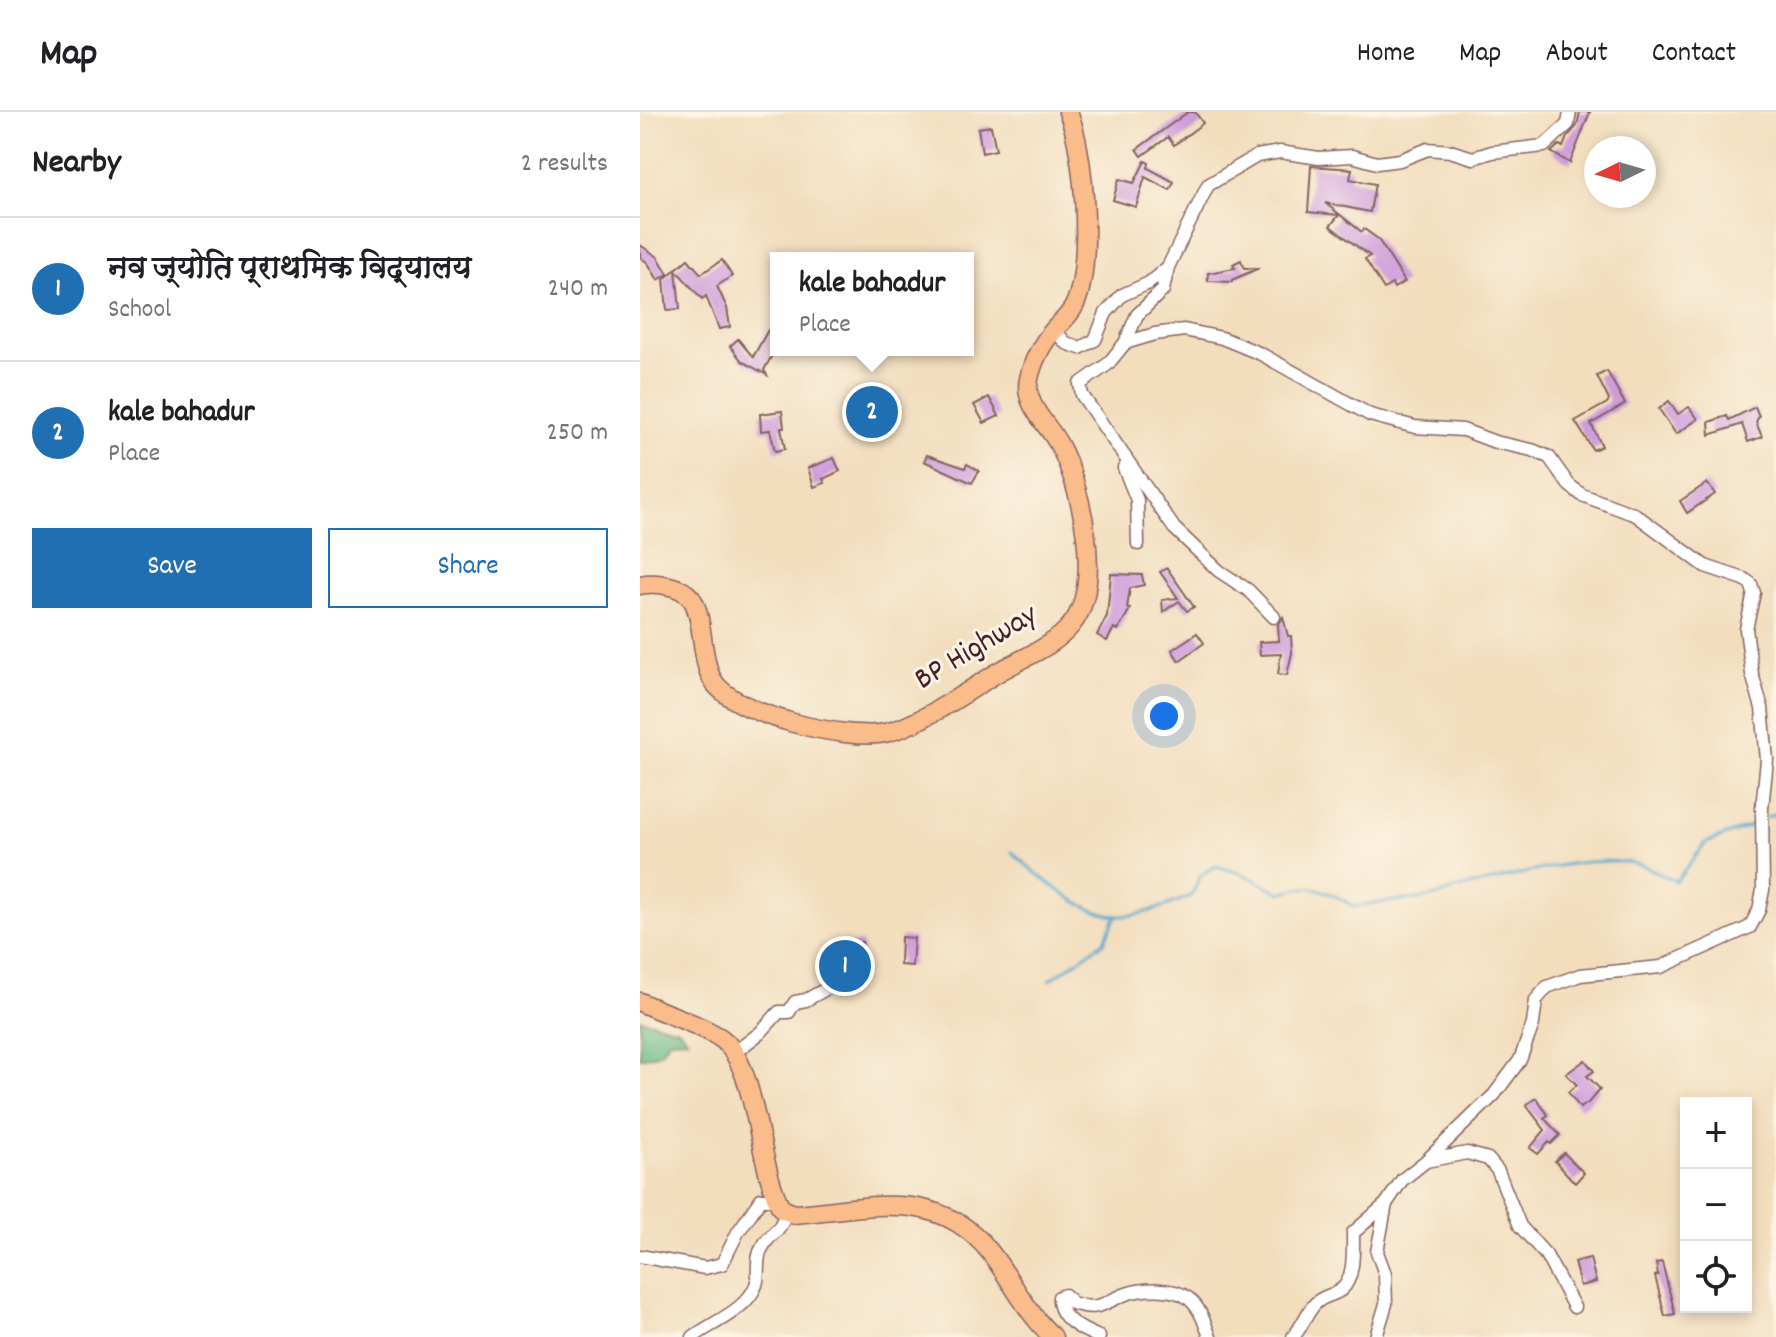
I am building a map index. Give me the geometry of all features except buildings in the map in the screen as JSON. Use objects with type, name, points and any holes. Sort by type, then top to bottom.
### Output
[{"type":"highway","name":"BP Highway","points":[[640,585],[653,583],[670,586],[690,597],[696,610],[703,657],[713,681],[726,697],[748,709],[823,728],[863,734],[889,732],[924,716],[1042,647],[1071,625],[1077,616],[1086,583],[1087,547],[1083,516],[1061,449],[1028,393],[1032,370],[1043,345],[1073,308],[1080,290],[1086,256],[1081,171],[1074,127],[1068,112]]},
{"type":"highway","points":[[640,1002],[721,1038],[735,1052],[781,1205],[794,1214],[891,1206],[938,1211],[964,1226],[988,1250],[1053,1337]]},
{"type":"street","points":[[1274,617],[1248,590],[1219,571],[1174,528],[1082,395],[1080,384],[1108,364],[1125,343],[1137,315],[1163,290],[1168,267],[1208,185],[1257,156],[1280,152],[1319,158],[1352,156],[1377,163],[1400,160],[1428,149],[1473,158],[1500,151],[1544,146],[1568,124],[1570,112]]},
{"type":"street","points":[[1054,330],[1066,343],[1080,348],[1095,340],[1106,313],[1122,295],[1149,283],[1168,267]]},
{"type":"street","points":[[1125,343],[1184,330],[1222,338],[1261,354],[1370,415],[1415,427],[1463,430],[1495,442],[1532,450],[1549,457],[1569,485],[1582,495],[1636,515],[1705,566],[1744,579],[1751,584],[1754,593],[1746,629],[1752,674],[1762,708],[1767,760],[1762,808],[1763,890],[1759,910],[1750,927],[1661,967],[1580,975],[1547,987],[1536,1000],[1533,1024],[1520,1060],[1494,1095],[1402,1180],[1386,1204],[1353,1233],[1349,1278],[1342,1290],[1325,1296],[1314,1305],[1293,1337]]},
{"type":"street","points":[[1098,415],[1107,438],[1128,474],[1137,500],[1138,544]]},
{"type":"street","points":[[735,1052],[760,1033],[779,1012],[789,1012],[795,1002],[806,1000],[833,985]]},
{"type":"street","points":[[1426,1161],[1467,1153],[1488,1159],[1498,1171],[1520,1226],[1546,1255],[1574,1307]]},
{"type":"street","points":[[640,1256],[705,1268],[722,1264],[738,1232],[761,1199],[781,1205],[781,1228],[760,1250],[756,1285],[748,1299],[693,1337]]},
{"type":"street","points":[[1376,1337],[1386,1304],[1383,1289],[1385,1274],[1377,1252],[1386,1204]]},
{"type":"street","points":[[1099,1337],[1083,1331],[1066,1317],[1059,1305],[1059,1297],[1065,1295],[1072,1303],[1100,1308],[1130,1293],[1168,1291],[1188,1297],[1201,1315],[1210,1337]]},
{"type":"green space","points":[[640,1019],[679,1029],[687,1039],[669,1040],[660,1053],[640,1058]]},
{"type":"waterway","points":[[1767,817],[1776,814]]},
{"type":"waterway","points":[[1012,852],[1061,892],[1105,914],[1137,914],[1191,896],[1201,875],[1216,866],[1243,874],[1281,893],[1311,888],[1328,892],[1355,907],[1433,897],[1458,888],[1547,868],[1592,862],[1637,864],[1676,881],[1706,843],[1758,823]]},
{"type":"waterway","points":[[1050,980],[1104,942],[1116,916]]},
{"type":"place","name":"kale bahadur","points":[[872,412]]},
{"type":"place","name":"नव ज्योति प्राथमिक विद्यालय","points":[[845,966]]}]
